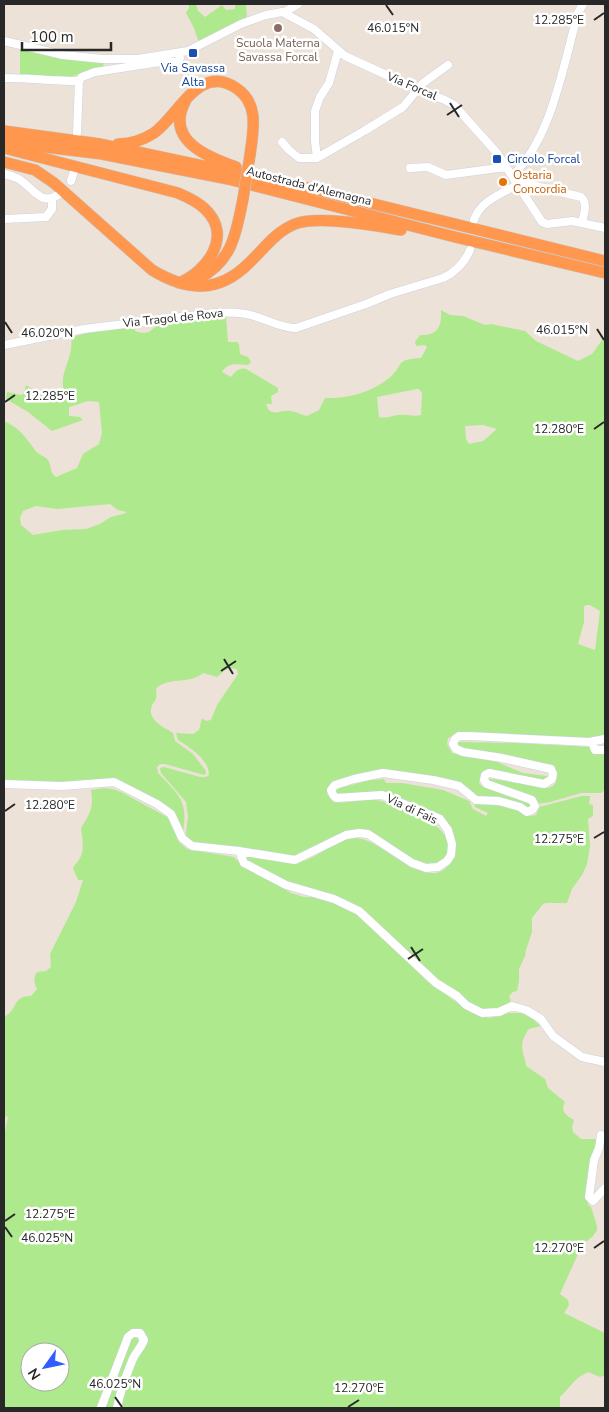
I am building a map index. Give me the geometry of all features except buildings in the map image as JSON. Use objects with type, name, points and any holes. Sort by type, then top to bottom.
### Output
[{"type":"highway","points":[[100,144],[125,144],[147,137],[160,128],[197,88],[212,81],[230,84],[244,95],[249,102],[254,120],[243,199],[235,238],[228,254],[208,273],[192,281],[179,284]]},
{"type":"highway","points":[[189,96],[181,111],[181,126],[186,139],[193,146],[219,161],[240,168],[285,178],[317,190]]},
{"type":"highway","name":"Autostrada d'Alemagna","points":[[4,131],[100,144],[317,190],[605,261]]},
{"type":"highway","name":"Autostrada d'Alemagna","points":[[4,142],[102,154],[228,180],[605,273]]},
{"type":"highway","points":[[4,148],[178,193],[198,203],[213,218],[217,241],[215,249],[201,269],[191,278],[179,284]]},
{"type":"highway","points":[[4,162],[35,170],[45,176],[152,270],[169,281],[179,284],[198,287],[226,280],[249,263],[274,237],[296,224],[311,220],[360,224],[455,237]]},
{"type":"street","points":[[4,41],[63,55],[102,59],[138,59],[188,51],[240,24],[266,15],[286,12],[298,4]]},
{"type":"street","points":[[474,220],[476,213],[485,203],[515,181],[545,127],[578,13],[583,4]]},
{"type":"street","name":"Via Forcal","points":[[286,12],[314,28],[338,51],[365,66],[454,105],[497,153],[542,222],[546,224],[572,221],[582,223]]},
{"type":"street","points":[[317,158],[314,135],[315,111],[320,97],[329,83],[338,51]]},
{"type":"street","points":[[77,133],[79,81],[82,77],[95,72],[160,62],[178,62],[180,58],[179,53]]},
{"type":"street","points":[[282,142],[299,158],[317,158],[403,106],[424,83],[448,65]]},
{"type":"street","points":[[4,78],[58,82],[79,81]]},
{"type":"street","points":[[71,181],[75,164]]},
{"type":"street","points":[[410,168],[428,167],[446,175],[506,167]]},
{"type":"street","points":[[4,174],[19,179],[41,198],[49,199],[55,197],[52,209],[46,217],[4,219]]},
{"type":"street","points":[[515,181],[581,197],[585,204],[582,223],[605,228]]},
{"type":"street","name":"Via Tragol de Rova","points":[[4,345],[84,329],[215,313],[236,312],[255,316],[289,328],[296,328],[390,294],[451,275],[462,265],[470,250]]},
{"type":"street","name":"Via di Fais","points":[[4,784],[62,786],[114,782],[157,804],[171,814],[182,838],[192,846],[240,851],[295,860],[346,836],[358,833],[368,834],[412,863],[426,868],[438,867],[447,862],[451,854],[452,844],[448,830],[440,820],[382,795],[336,798],[331,790],[334,785],[382,773],[433,780],[459,786],[476,800],[499,801],[527,812],[535,806],[532,800],[487,784],[484,780],[485,775],[489,773],[544,784],[552,779],[553,774],[550,769],[502,758],[463,752],[456,749],[453,744],[454,739],[459,736],[469,736],[592,742],[605,739]]},
{"type":"street","points":[[592,742],[595,750],[605,750]]},
{"type":"street","points":[[240,851],[244,864],[286,885],[334,899],[359,911],[436,983],[466,1004],[482,1013],[498,1012],[512,1006],[526,1010],[541,1019],[553,1036],[582,1057],[605,1062]]},
{"type":"street","points":[[601,1135],[599,1148],[594,1160],[589,1197],[593,1201],[605,1188]]},
{"type":"street","points":[[101,1408],[128,1337],[133,1332],[140,1333],[144,1340],[133,1358],[117,1408]]},
{"type":"green space","points":[[189,4],[196,4],[198,11],[205,17],[222,5],[226,10],[235,9],[235,4],[246,4],[247,20],[202,43],[198,40],[186,13]]},
{"type":"green space","points":[[20,48],[58,58],[103,63],[104,67],[66,78],[20,74]]},
{"type":"green space","points":[[441,310],[450,315],[463,316],[485,325],[491,324],[525,331],[536,341],[578,361],[592,354],[605,336],[605,739],[456,734],[448,738],[447,744],[452,753],[497,762],[523,773],[547,776],[548,782],[482,773],[479,783],[483,787],[494,789],[530,804],[532,809],[483,799],[461,789],[388,774],[328,787],[327,794],[334,802],[380,801],[422,818],[438,827],[447,840],[446,860],[426,868],[358,833],[294,857],[226,851],[185,840],[188,817],[186,802],[161,773],[160,768],[164,767],[200,777],[209,775],[206,764],[193,750],[178,740],[176,733],[193,734],[199,730],[202,718],[206,721],[211,720],[217,705],[238,674],[237,669],[234,668],[225,670],[217,677],[203,673],[192,679],[166,683],[156,689],[156,699],[151,709],[152,717],[158,724],[173,733],[175,741],[193,754],[206,771],[204,775],[165,764],[160,764],[157,767],[158,773],[178,795],[184,808],[182,837],[170,814],[115,784],[4,786],[4,421],[18,430],[36,452],[48,460],[52,473],[56,477],[77,468],[83,454],[99,444],[102,433],[99,402],[88,401],[69,407],[69,416],[80,417],[83,420],[52,431],[28,412],[6,399],[7,392],[22,395],[26,385],[41,394],[68,400],[64,391],[63,377],[70,354],[71,337],[130,325],[137,332],[144,333],[149,332],[162,321],[226,316],[228,342],[237,342],[240,354],[248,357],[251,362],[248,365],[230,365],[222,372],[231,377],[239,369],[246,369],[278,388],[278,392],[271,396],[272,404],[266,404],[270,411],[291,411],[307,416],[319,410],[325,398],[349,396],[374,388],[388,379],[400,364],[406,360],[421,358],[427,347],[425,345],[416,346],[415,342],[420,335],[431,334],[438,329],[441,321]],"holes":[[[419,389],[422,393],[421,415],[379,417],[377,397]],[[483,425],[497,429],[483,441],[469,444],[466,439],[465,426]],[[110,504],[118,510],[127,512],[111,517],[100,524],[86,529],[62,530],[33,535],[21,525],[20,518],[23,511],[36,506],[57,509]],[[590,605],[600,611],[595,650],[578,644],[584,622],[584,607]]]},
{"type":"green space","points":[[456,743],[591,747],[605,752],[605,790],[601,793],[581,793],[537,804],[489,783],[486,778],[549,788],[556,782],[552,773],[460,749]]},
{"type":"green space","points":[[384,779],[386,783],[402,783],[443,790],[469,801],[473,809],[486,816],[488,813],[475,807],[474,803],[514,807],[530,816],[536,815],[539,807],[582,796],[590,796],[589,804],[593,805],[593,816],[588,819],[590,846],[587,864],[572,889],[567,903],[543,904],[532,918],[532,932],[519,969],[517,991],[509,996],[511,1001],[502,1011],[489,1014],[458,999],[355,908],[307,894],[244,863],[245,856],[297,862],[303,861],[342,841],[356,838],[367,840],[418,870],[431,873],[442,871],[451,862],[450,835],[434,819],[381,797],[339,798],[334,792],[337,789],[370,780]]},
{"type":"green space","points":[[104,788],[121,792],[167,817],[179,842],[187,849],[234,857],[240,863],[291,893],[304,897],[320,897],[354,911],[376,930],[427,981],[470,1012],[489,1018],[509,1013],[522,1013],[529,1015],[540,1026],[529,1029],[524,1037],[522,1049],[526,1066],[545,1079],[548,1088],[565,1102],[563,1108],[566,1115],[574,1120],[573,1132],[581,1139],[597,1139],[588,1205],[591,1207],[597,1230],[582,1245],[560,1294],[568,1300],[569,1305],[564,1313],[605,1333],[605,1375],[600,1377],[588,1372],[579,1377],[560,1397],[560,1408],[120,1408],[133,1367],[145,1346],[145,1338],[128,1333],[123,1340],[96,1408],[4,1408],[4,1136],[8,1117],[6,1116],[4,1123],[4,1017],[21,998],[31,996],[37,989],[34,980],[37,972],[46,971],[51,967],[50,954],[76,902],[83,880],[78,880],[73,868],[80,858],[82,851],[81,828],[87,819],[92,801],[91,790]]},
{"type":"green space","points":[[133,1337],[137,1338],[139,1342],[115,1408],[103,1408],[129,1342]]},
{"type":"place","name":"Scuola Materna Savassa Forcal","points":[[278,28]]},
{"type":"place","name":"Via Savassa Alta","points":[[193,53]]},
{"type":"place","name":"Circolo Forcal","points":[[497,159]]},
{"type":"place","name":"Ostaria Concordia","points":[[503,182]]}]
